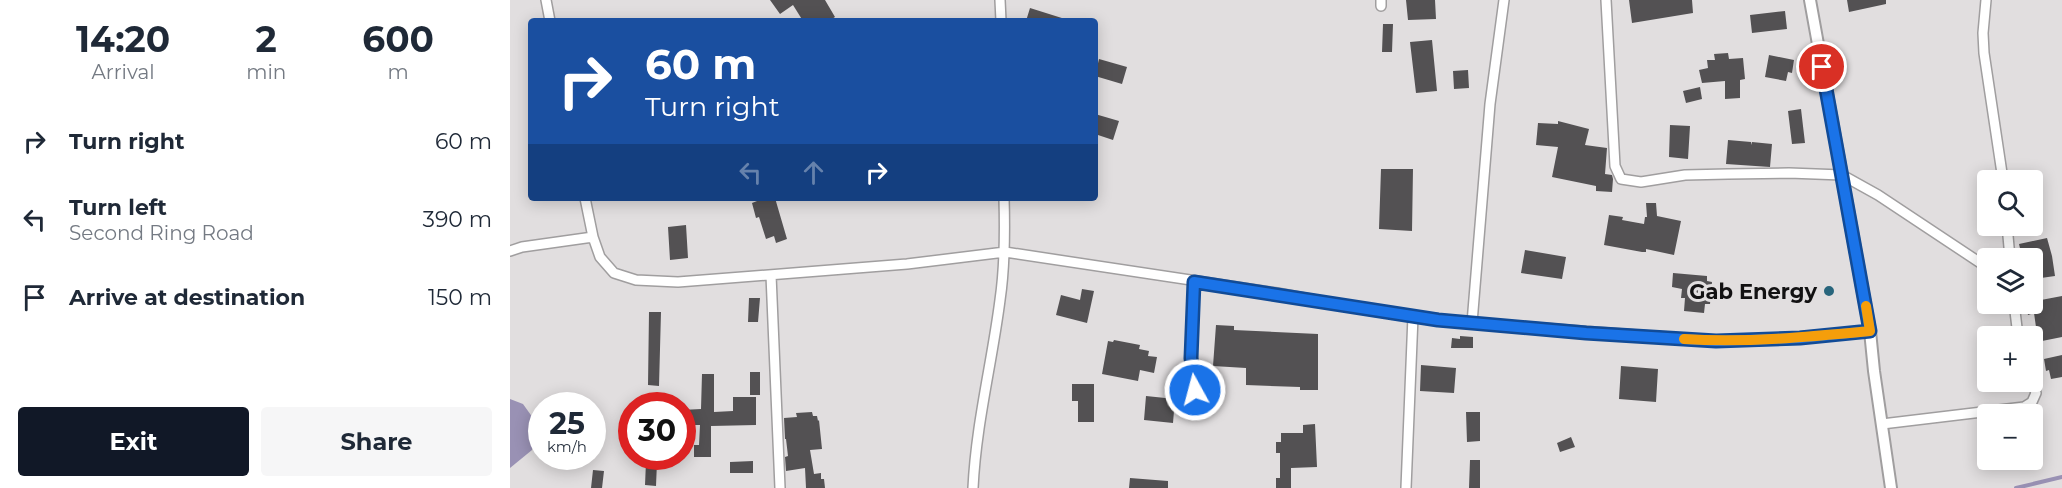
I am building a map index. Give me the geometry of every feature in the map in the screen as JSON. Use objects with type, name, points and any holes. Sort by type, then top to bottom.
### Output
[{"type":"street","points":[[546,0],[549,18]]},
{"type":"street","points":[[1000,0],[1001,18]]},
{"type":"street","points":[[1472,323],[1491,104],[1504,0]]},
{"type":"street","points":[[1606,0],[1615,166],[1621,179],[1641,182],[1685,176],[1789,173],[1842,176],[1878,195],[1977,261]]},
{"type":"street","points":[[1810,0],[1870,331],[1891,488]]},
{"type":"street","points":[[1986,0],[1984,53],[2002,170]]},
{"type":"street","points":[[586,201],[593,237],[600,257],[614,273],[636,280],[678,282],[771,275],[907,264],[1005,252],[1413,316],[1472,323],[1716,341],[1800,338],[1870,331]]},
{"type":"street","points":[[973,488],[974,458],[1000,301],[1005,252],[1004,201]]},
{"type":"street","points":[[510,251],[522,247],[593,237]]},
{"type":"street","points":[[771,275],[780,488]]},
{"type":"street","points":[[1194,282],[1191,358],[1195,390]]},
{"type":"street","points":[[1406,488],[1413,316]]},
{"type":"street","points":[[1882,424],[2024,406],[2032,402],[2036,392]]},
{"type":"shaded area","points":[[510,399],[523,404],[528,411],[528,453],[510,468]]},
{"type":"building","points":[[770,0],[825,0],[835,17],[801,18],[793,5],[780,14]]},
{"type":"building","points":[[1406,0],[1435,0],[1436,19],[1408,20]]},
{"type":"building","points":[[1629,0],[1692,0],[1693,13],[1632,23]]},
{"type":"building","points":[[1847,0],[1886,0],[1886,4],[1849,12]]},
{"type":"building","points":[[1030,8],[1062,18],[1027,18]]},
{"type":"building","points":[[1785,11],[1787,29],[1752,33],[1750,15]]},
{"type":"building","points":[[1383,24],[1393,24],[1392,52],[1382,52]]},
{"type":"building","points":[[1432,40],[1437,91],[1416,93],[1410,42]]},
{"type":"building","points":[[1728,53],[1729,59],[1743,58],[1745,79],[1740,80],[1740,98],[1725,99],[1725,81],[1702,83],[1699,70],[1708,68],[1707,60],[1715,60],[1714,54]]},
{"type":"building","points":[[1769,55],[1794,60],[1792,73],[1788,72],[1786,81],[1765,77]]},
{"type":"building","points":[[1099,59],[1127,67],[1122,84],[1098,77]]},
{"type":"building","points":[[1468,70],[1469,88],[1454,89],[1453,71]]},
{"type":"building","points":[[1700,87],[1702,99],[1686,103],[1683,91]]},
{"type":"building","points":[[1801,109],[1805,143],[1792,144],[1788,111]]},
{"type":"building","points":[[1098,115],[1119,121],[1113,140],[1098,135]]},
{"type":"building","points":[[1558,121],[1589,129],[1585,145],[1607,148],[1605,174],[1612,175],[1612,192],[1596,191],[1596,186],[1552,177],[1558,147],[1536,145],[1538,123],[1558,124]]},
{"type":"building","points":[[1670,125],[1690,126],[1688,159],[1669,157]]},
{"type":"building","points":[[1728,140],[1751,142],[1751,145],[1752,142],[1772,144],[1770,167],[1726,164]]},
{"type":"building","points":[[1381,169],[1413,169],[1412,231],[1379,229]]},
{"type":"building","points":[[776,201],[787,239],[776,243],[774,236],[766,239],[752,203]]},
{"type":"building","points":[[1646,203],[1656,203],[1657,216],[1681,221],[1674,255],[1646,249],[1646,252],[1642,252],[1604,245],[1609,215],[1644,224],[1645,217],[1647,217]]},
{"type":"building","points":[[686,225],[688,258],[670,260],[668,227]]},
{"type":"building","points":[[2047,238],[2055,276],[2043,278],[2043,248],[2020,248],[2019,244]]},
{"type":"building","points":[[1525,250],[1566,257],[1562,279],[1521,273]]},
{"type":"building","points":[[1673,273],[1707,276],[1707,281],[1712,282],[1710,304],[1705,304],[1704,313],[1684,311],[1685,298],[1681,298],[1682,289],[1672,287]]},
{"type":"building","points":[[1082,289],[1094,291],[1087,323],[1056,315],[1061,295],[1080,300]]},
{"type":"building","points":[[2062,296],[2062,337],[2043,341],[2043,326],[2036,326],[2034,314],[2043,314],[2043,300]]},
{"type":"building","points":[[749,298],[760,298],[758,322],[748,322]]},
{"type":"building","points":[[649,312],[661,312],[659,386],[648,385]]},
{"type":"building","points":[[1216,325],[1234,326],[1234,330],[1318,334],[1318,390],[1246,385],[1246,368],[1213,366]]},
{"type":"building","points":[[1460,336],[1473,337],[1473,348],[1451,348],[1452,338],[1460,339]]},
{"type":"building","points":[[1114,340],[1140,345],[1139,349],[1149,351],[1148,356],[1157,357],[1154,373],[1140,370],[1138,381],[1102,374],[1108,341],[1113,342]]},
{"type":"building","points":[[2062,355],[2062,377],[2051,379],[2049,370],[2046,371],[2044,359]]},
{"type":"building","points":[[1421,365],[1456,368],[1454,393],[1420,391]]},
{"type":"building","points":[[1621,366],[1658,369],[1656,402],[1619,399]]},
{"type":"building","points":[[750,372],[760,372],[760,395],[750,395]]},
{"type":"building","points":[[702,374],[714,374],[714,412],[733,411],[733,397],[756,397],[756,425],[711,426],[711,457],[696,457],[700,425],[696,425],[696,409],[701,409]]},
{"type":"building","points":[[1072,384],[1094,384],[1094,422],[1078,422],[1078,401],[1072,401]]},
{"type":"building","points":[[1146,396],[1175,399],[1173,423],[1144,420]]},
{"type":"building","points":[[812,412],[813,416],[817,416],[819,420],[822,449],[810,450],[814,474],[821,473],[825,488],[806,488],[805,468],[786,471],[785,457],[788,456],[784,418],[797,417],[796,413]]},
{"type":"building","points":[[1466,412],[1480,412],[1480,441],[1467,442]]},
{"type":"building","points":[[1315,424],[1317,467],[1291,468],[1291,488],[1276,488],[1276,478],[1280,478],[1280,453],[1276,453],[1276,442],[1281,442],[1281,433],[1303,433],[1303,425]]},
{"type":"building","points":[[1571,437],[1575,447],[1560,452],[1557,443]]},
{"type":"building","points":[[1470,460],[1480,460],[1480,488],[1469,488]]},
{"type":"building","points":[[753,461],[753,473],[730,473],[730,462]]},
{"type":"building","points":[[593,470],[604,471],[602,488],[591,488]]},
{"type":"building","points":[[646,470],[657,470],[656,486],[645,485]]},
{"type":"building","points":[[1130,478],[1168,481],[1168,488],[1129,488]]},
{"type":"waterway","points":[[2016,488],[2062,477]]},
{"type":"slow traffic","points":[[1684,339],[1716,341],[1800,338],[1870,331],[1866,306]]},
{"type":"place","name":"Gab Energy","points":[[1829,291]]},
{"type":"route","points":[[1195,390],[1191,358],[1194,282],[1245,288],[1438,320],[1586,333],[1716,341],[1800,338],[1870,331],[1822,67]]}]
